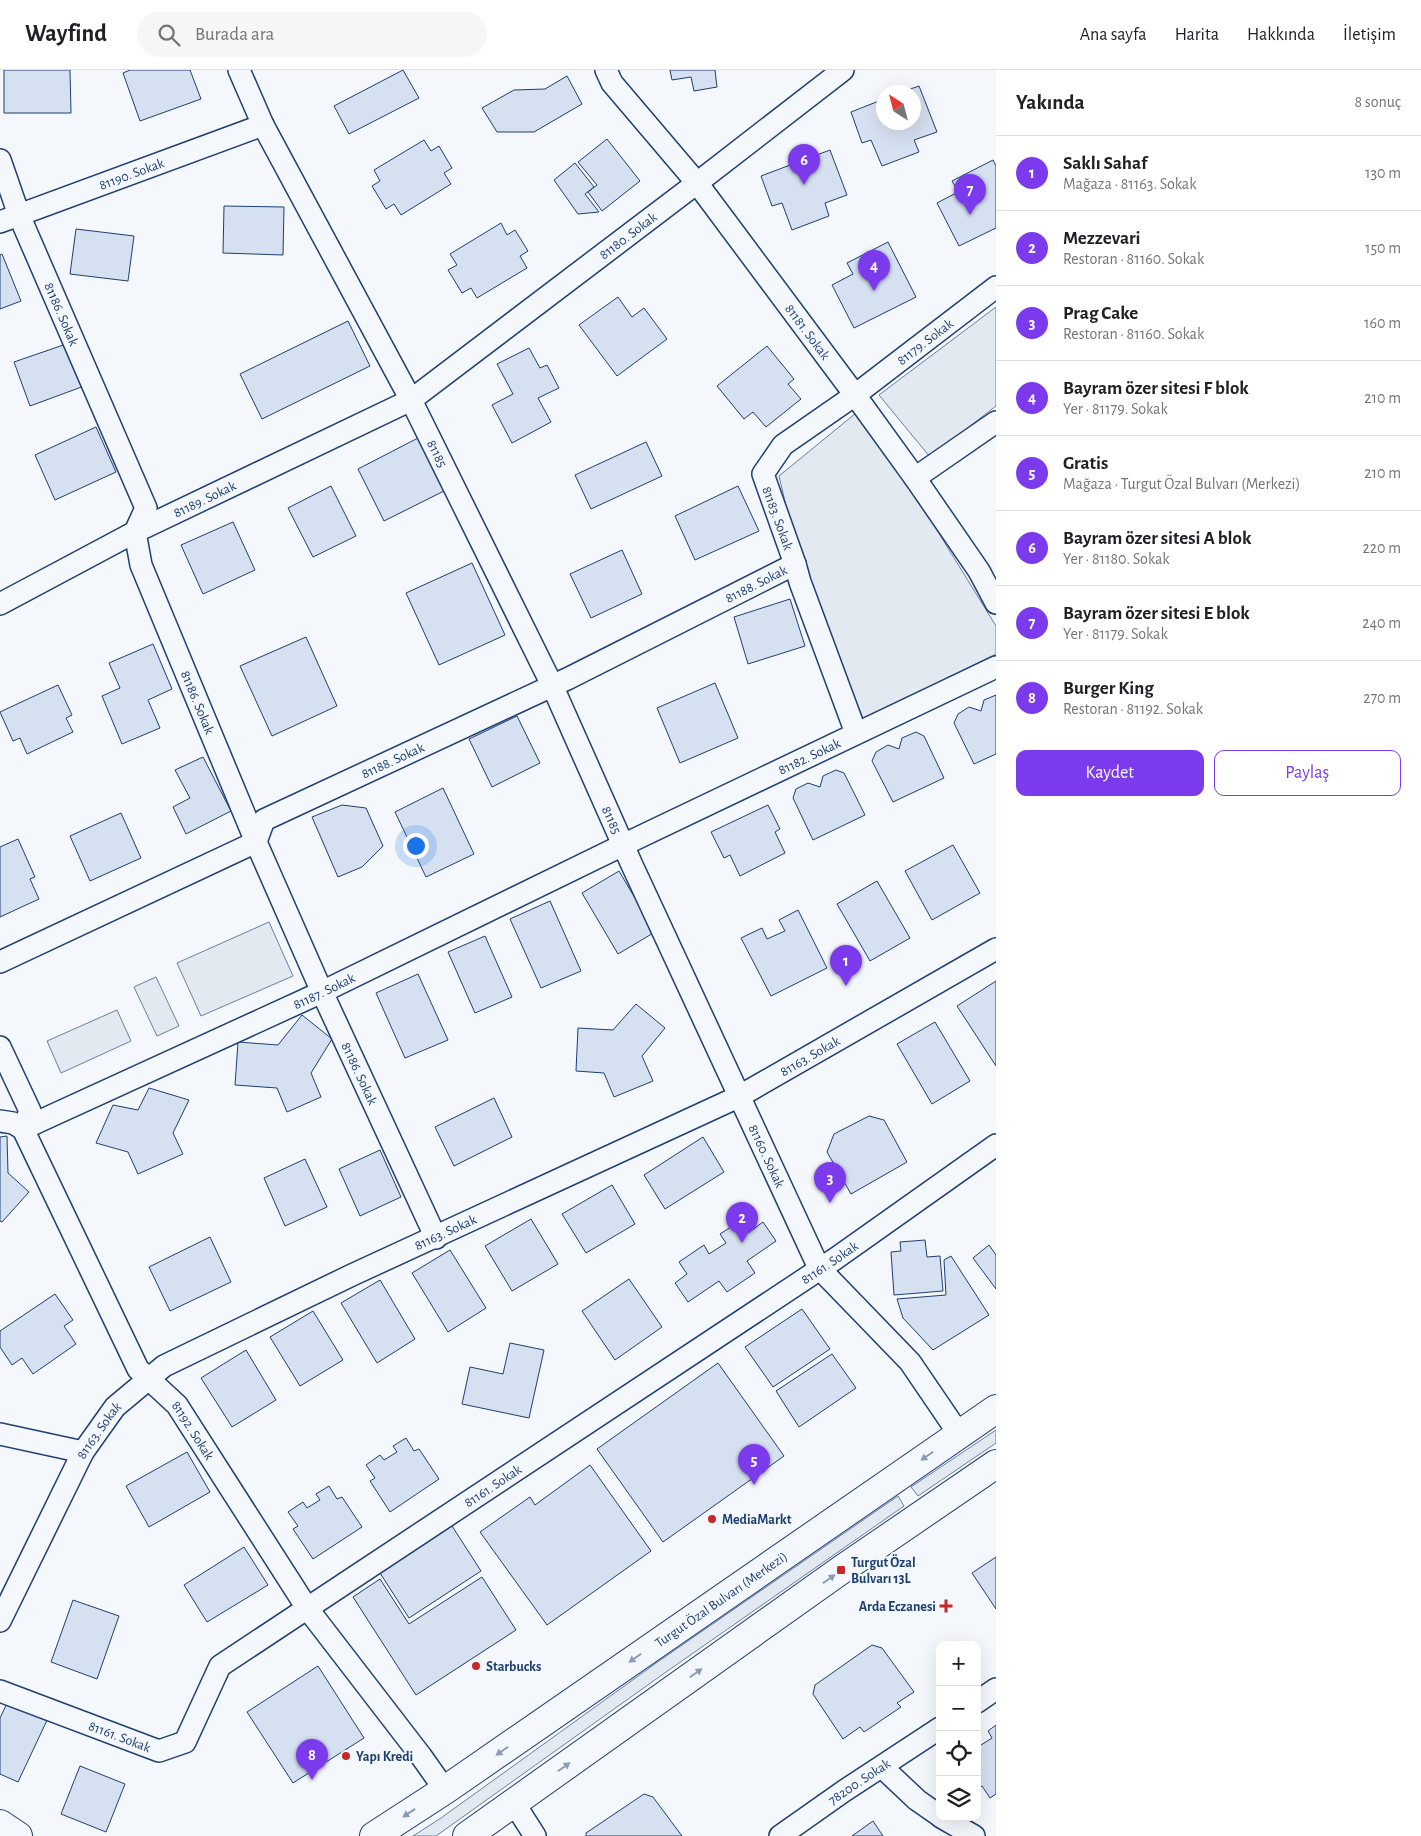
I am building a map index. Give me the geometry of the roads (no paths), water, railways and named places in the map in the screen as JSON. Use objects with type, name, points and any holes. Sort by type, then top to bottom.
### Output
[{"type":"main road","name":"Turgut Özal Bulvarı (Merkezi)","points":[[374,1836],[445,1790],[996,1408]]},
{"type":"main road","points":[[467,1836],[841,1570],[996,1464]]},
{"type":"street","name":"81185","points":[[239,70],[262,125],[411,400],[552,685],[623,845]]},
{"type":"street","name":"81181. Sokak","points":[[606,70],[612,83],[697,183],[855,395],[979,571],[996,603]]},
{"type":"street","name":"81180. Sokak","points":[[411,400],[843,70]]},
{"type":"street","name":"81190. Sokak","points":[[9,218],[262,125]]},
{"type":"street","name":"81186. Sokak","points":[[0,160],[9,218],[146,508],[135,532],[141,565],[256,842],[322,992],[436,1238]]},
{"type":"street","name":"81179. Sokak","points":[[855,395],[996,287]]},
{"type":"street","name":"81183. Sokak","points":[[855,395],[783,445],[763,474],[800,582],[856,733]]},
{"type":"street","name":"81189. Sokak","points":[[0,604],[135,532],[411,400]]},
{"type":"street","points":[[915,478],[996,422]]},
{"type":"street","name":"81188. Sokak","points":[[256,842],[264,820],[552,685],[795,564]]},
{"type":"street","name":"81182. Sokak","points":[[623,845],[996,667]]},
{"type":"street","points":[[0,962],[256,842]]},
{"type":"street","name":"81187. Sokak","points":[[23,1129],[322,992],[623,845]]},
{"type":"street","name":"81160. Sokak","points":[[623,845],[738,1097],[819,1268],[910,1362],[959,1434]]},
{"type":"street","name":"81163. Sokak","points":[[0,1621],[83,1452],[114,1407],[164,1366],[352,1275],[436,1238],[738,1097],[996,950]]},
{"type":"street","points":[[0,1046],[30,1112],[23,1129],[13,1123],[0,1120]]},
{"type":"street","name":"81192. Sokak","points":[[23,1129],[138,1369],[177,1405],[307,1608],[445,1790]]},
{"type":"street","name":"81161. Sokak","points":[[0,1691],[159,1751],[185,1742],[220,1666],[819,1268],[996,1146]]},
{"type":"street","points":[[0,1434],[83,1452]]},
{"type":"street","points":[[981,1699],[996,1689]]},
{"type":"street","name":"78200. Sokak","points":[[780,1836],[936,1731]]},
{"type":"street","points":[[882,1767],[917,1800],[936,1813]]},
{"type":"street","points":[[514,1803],[535,1836]]},
{"type":"street","points":[[948,1821],[974,1836]]},
{"type":"place","name":"Bayram özer sitesi A blok","points":[[804,185]]},
{"type":"place","name":"Bayram özer sitesi E blok","points":[[970,215]]},
{"type":"place","name":"Bayram özer sitesi F blok","points":[[874,291]]},
{"type":"place","name":"Saklı Sahaf","points":[[846,986]]},
{"type":"place","name":"Prag Cake","points":[[830,1203]]},
{"type":"place","name":"Mezzevari","points":[[742,1243]]},
{"type":"place","name":"Gratis","points":[[754,1485]]},
{"type":"place","name":"MediaMarkt","points":[[712,1519]]},
{"type":"place","name":"Turgut Özal Bulvarı 13L","points":[[841,1570]]},
{"type":"place","name":"Arda Eczanesi","points":[[946,1606]]},
{"type":"place","name":"Starbucks","points":[[476,1666]]},
{"type":"place","name":"Yapı Kredi","points":[[346,1756]]},
{"type":"place","name":"Burger King","points":[[312,1780]]}]
